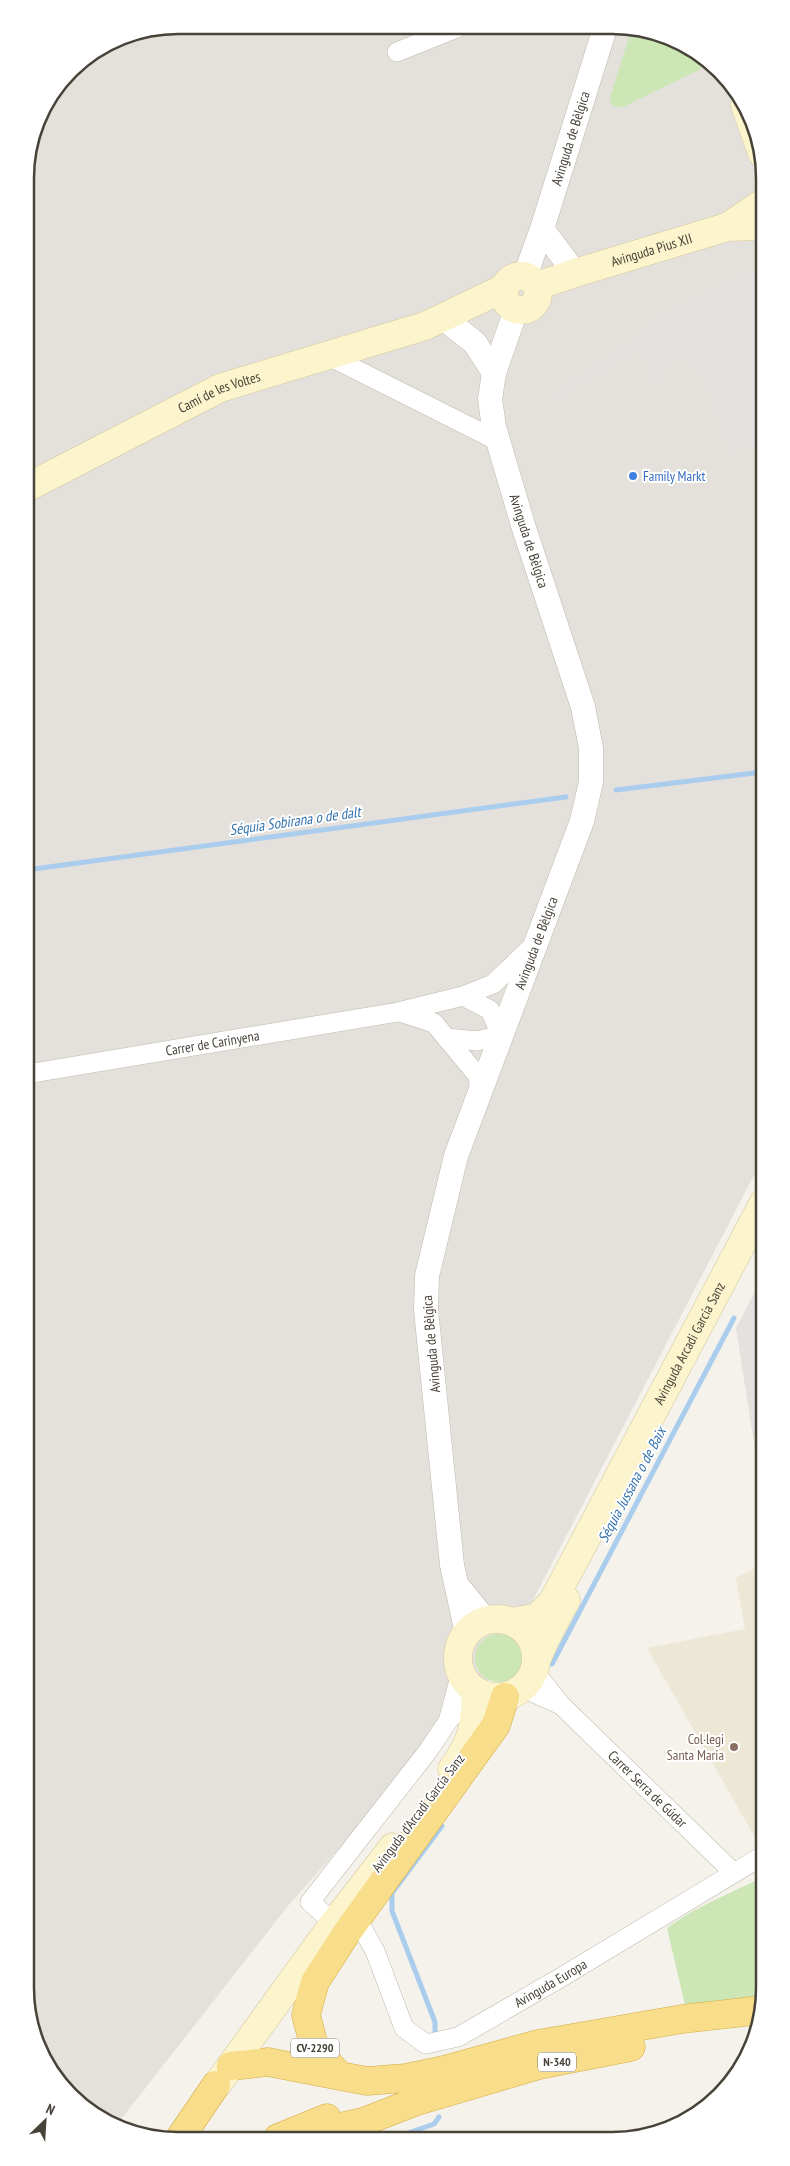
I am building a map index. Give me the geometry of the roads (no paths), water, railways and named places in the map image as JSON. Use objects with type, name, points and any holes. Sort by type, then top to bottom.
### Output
[{"type":"highway","name":"CV-2290","points":[[444,2070],[406,2078],[367,2081],[340,2076],[315,2049],[306,2015],[315,1982],[346,1925],[496,1725],[525,1679]]},
{"type":"highway","name":"N-340","points":[[293,2132],[444,2070],[538,2044],[682,2019],[754,2011]]},
{"type":"highway","name":"N-340","points":[[325,2132],[363,2122],[417,2101],[539,2065],[685,2035],[750,2027]]},
{"type":"highway","points":[[224,2076],[268,2062],[340,2076]]},
{"type":"highway","name":"CV-2290","points":[[184,2132],[224,2076]]},
{"type":"highway","points":[[344,2132],[363,2122]]},
{"type":"main road","name":"Avinguda Pius XII","points":[[727,227],[756,206]]},
{"type":"main road","name":"Avinguda Pius XII","points":[[519,294],[575,272],[727,227],[756,226]]},
{"type":"main road","name":"Camí de les Voltes","points":[[34,484],[220,388],[327,355],[438,325],[519,294]]},
{"type":"main road","name":"Avinguda Arcadi García Sanz","points":[[513,1622],[538,1616],[553,1601],[756,1217]]},
{"type":"main road","name":"CV-2290","points":[[525,1679],[756,1244]]},
{"type":"main road","points":[[504,1620],[513,1622],[531,1638],[536,1650],[525,1679],[495,1698],[471,1685],[458,1652],[476,1627],[504,1620]]},
{"type":"main road","name":"Avinguda d'Arcadi García Sanz","points":[[346,1925],[466,1749],[475,1723],[471,1685]]},
{"type":"main road","name":"CV-2290","points":[[224,2076],[346,1925]]},
{"type":"street","points":[[398,52],[442,34]]},
{"type":"street","name":"Avinguda de Bèlgica","points":[[476,1627],[456,1584],[452,1565],[426,1310],[427,1276],[456,1156],[582,821],[591,782],[591,748],[583,707],[523,525],[498,441],[490,399],[494,373],[542,229],[603,34]]},
{"type":"street","points":[[542,229],[575,272]]},
{"type":"street","points":[[438,325],[475,343],[494,373]]},
{"type":"street","points":[[327,355],[498,441]]},
{"type":"street","name":"Carrer de Carinyena","points":[[34,1073],[398,1012],[463,996],[493,984],[536,943]]},
{"type":"street","points":[[447,1038],[477,1041],[501,1035],[490,1010],[463,996]]},
{"type":"street","name":"Carrer de Carinyena","points":[[398,1012],[434,1023],[478,1076],[480,1092]]},
{"type":"street","name":"Carrer Serra de Gúdar","points":[[525,1679],[560,1704],[734,1873]]},
{"type":"street","name":"Avinguda d'Arcadi García Sanz","points":[[346,1925],[310,1902],[428,1751],[471,1685]]},
{"type":"street","name":"Avinguda Europa","points":[[346,1925],[375,1951],[404,2028],[426,2044],[458,2037],[756,1860]]},
{"type":"waterway","name":"Séquia Sobirana o de dalt","points":[[616,790],[756,773]]},
{"type":"waterway","name":"Séquia Sobirana o de dalt","points":[[34,869],[566,797]]},
{"type":"waterway","name":"Séquia Jussana o de Baix","points":[[552,1664],[734,1318]]},
{"type":"waterway","name":"Séquia Jussana o de Baix","points":[[435,2033],[435,2022],[392,1911],[392,1893],[442,1826]]},
{"type":"waterway","name":"Séquia Jussana o de Baix","points":[[411,2132],[434,2124],[439,2117]]},
{"type":"place","name":"Family Markt","points":[[633,476]]},
{"type":"place","name":"Col·legi Santa Maria","points":[[734,1747]]}]
